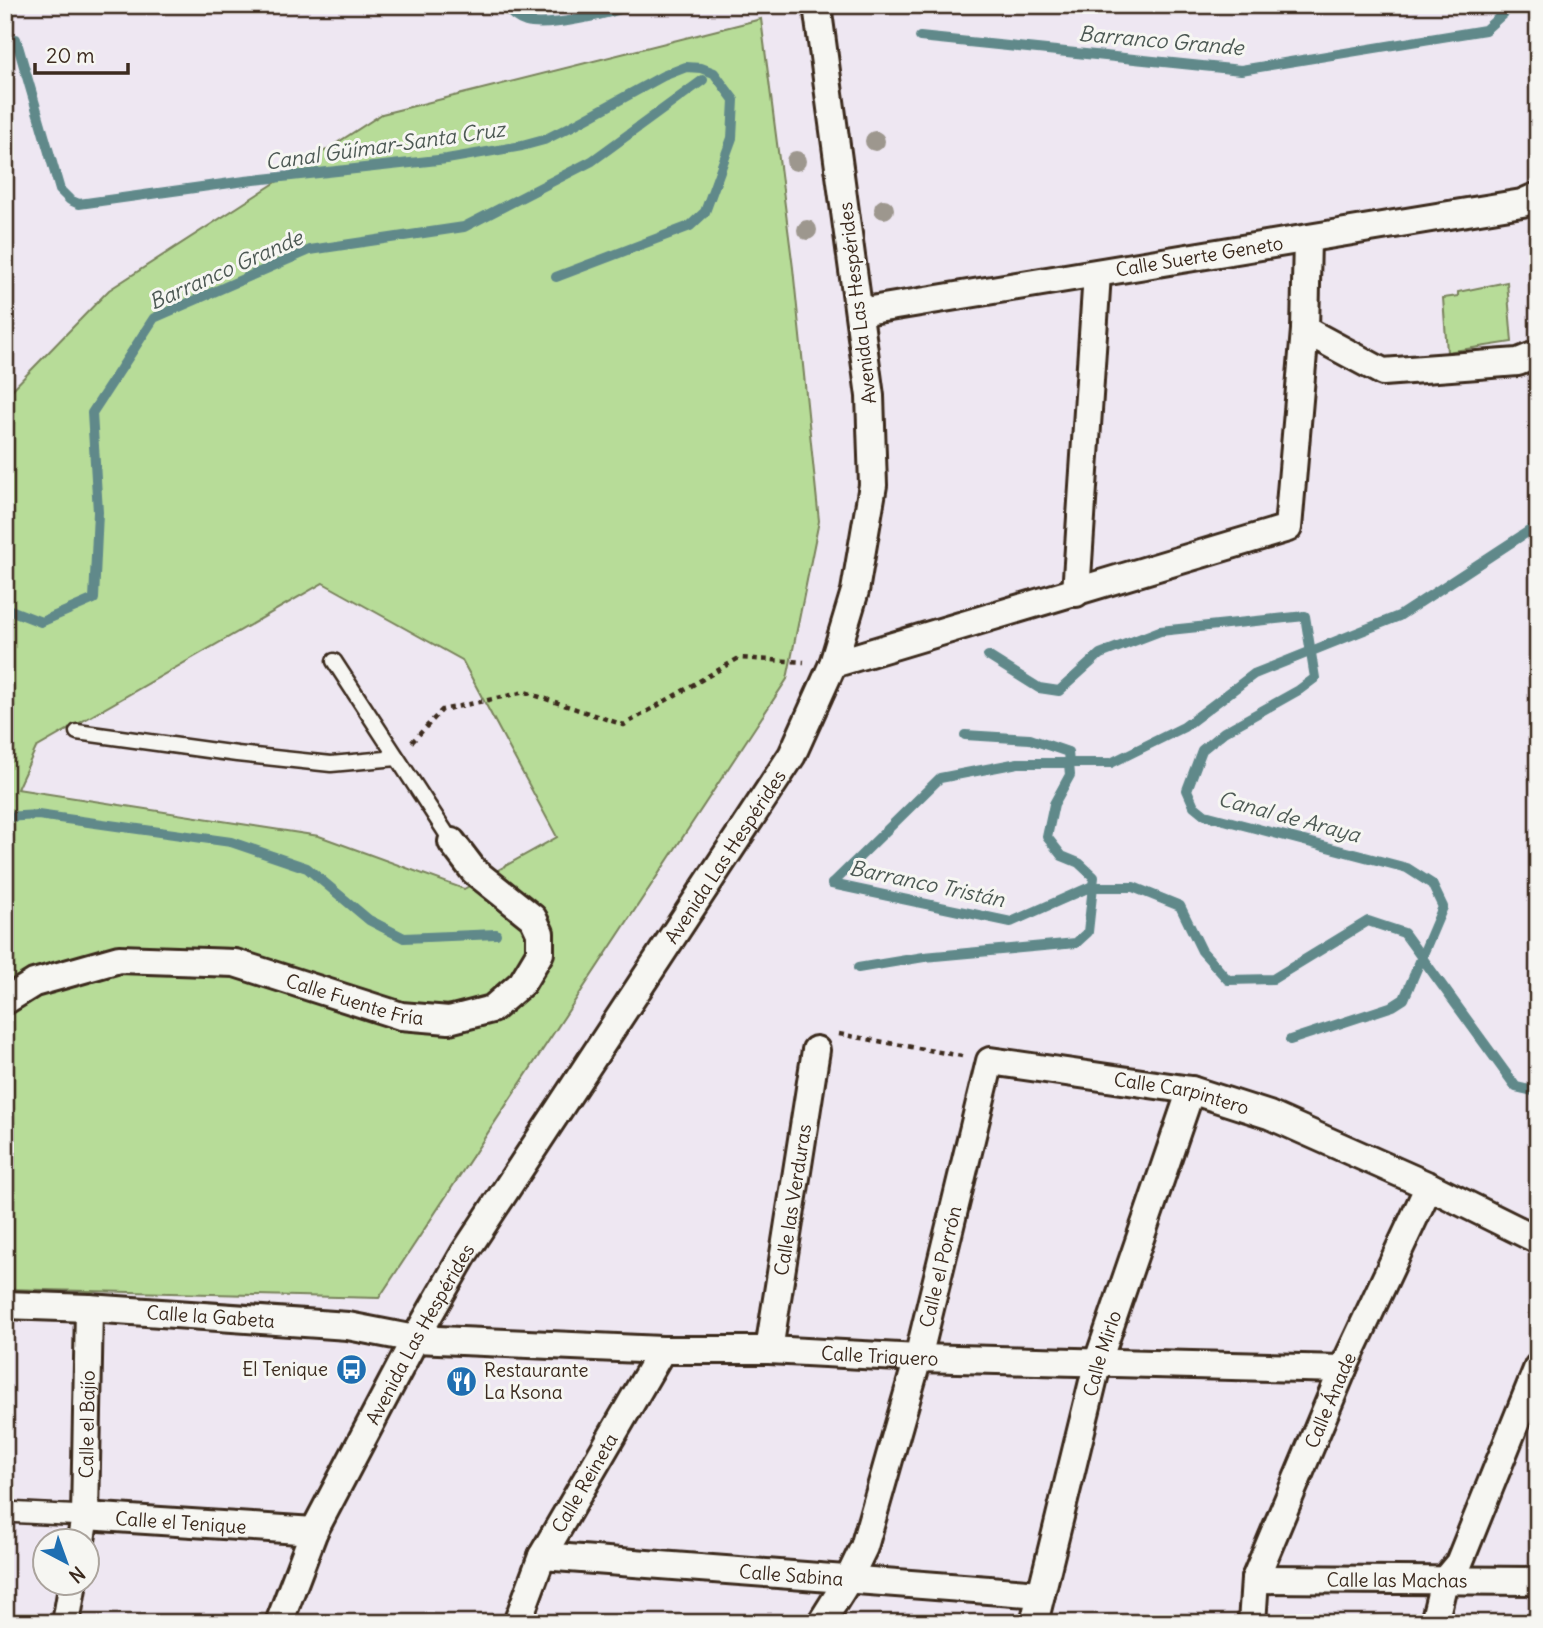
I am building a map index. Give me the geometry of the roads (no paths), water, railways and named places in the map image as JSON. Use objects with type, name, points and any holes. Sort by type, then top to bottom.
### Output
[{"type":"street","name":"Avenida Las Hespérides","points":[[279,1623],[314,1531],[415,1339],[465,1252],[792,755],[833,664],[855,591],[873,485],[870,396],[817,5]]},
{"type":"street","name":"Calle Suerte Geneto","points":[[859,312],[1522,203],[1538,196]]},
{"type":"street","points":[[833,664],[1288,528],[1305,330],[1307,239]]},
{"type":"street","points":[[1076,593],[1097,274]]},
{"type":"street","points":[[1305,330],[1383,372],[1518,362],[1538,354]]},
{"type":"street","name":"Calle Fuente Fría","points":[[5,1002],[34,983],[119,958],[235,963],[401,1016],[449,1020],[492,1009],[522,983],[540,953],[540,933],[533,918],[474,871],[452,842]]},
{"type":"street","name":"Calle las Verduras","points":[[769,1350],[816,1050]]},
{"type":"street","name":"Calle Carpintero","points":[[990,1061],[1191,1090],[1269,1115],[1429,1186],[1538,1240]]},
{"type":"street","name":"Calle el Porrón","points":[[821,1623],[848,1580],[864,1547],[918,1358],[990,1061]]},
{"type":"street","name":"Calle Mirlo","points":[[1034,1623],[1098,1362],[1191,1090]]},
{"type":"street","name":"Calle Ánade","points":[[1252,1623],[1255,1579],[1343,1369],[1429,1186]]},
{"type":"street","name":"Calle la Gabeta","points":[[5,1305],[89,1308],[348,1326],[415,1339]]},
{"type":"street","name":"Calle el Bajío","points":[[83,1526],[89,1308]]},
{"type":"street","name":"Calle Triguero","points":[[415,1339],[662,1350],[769,1350],[918,1358],[1343,1369]]},
{"type":"street","name":"Calle Reineta","points":[[517,1623],[542,1556],[662,1350]]},
{"type":"street","points":[[1434,1623],[1444,1581],[1459,1563],[1538,1367]]},
{"type":"street","name":"Calle el Tenique","points":[[5,1512],[73,1526]]},
{"type":"street","name":"Calle el Tenique","points":[[102,1528],[314,1531]]},
{"type":"street","name":"Calle Sabina","points":[[542,1556],[1041,1594]]},
{"type":"street","name":"Calle las Machas","points":[[1255,1579],[1538,1581]]},
{"type":"street","points":[[66,1623],[71,1596]]},
{"type":"lane","points":[[334,661],[452,842]]},
{"type":"lane","points":[[77,732],[331,764],[397,758]]},
{"type":"waterway","name":"Canal de Araya","points":[[504,5],[519,19],[536,23],[578,19],[631,5]]},
{"type":"waterway","name":"Barranco Grande","points":[[920,37],[1241,70],[1485,30],[1513,5]]},
{"type":"waterway","name":"Canal Güímar-Santa Cruz","points":[[16,39],[60,190],[70,200],[79,204],[245,181],[447,159],[522,146],[544,140],[663,76],[686,67],[701,68],[714,73],[734,100],[732,138],[705,212],[690,226],[556,277]]},
{"type":"waterway","name":"Barranco Grande","points":[[5,608],[41,622],[94,599],[98,512],[92,413],[154,318],[310,250],[464,227],[592,161],[703,80]]},
{"type":"waterway","points":[[832,884],[940,778],[1018,763],[1111,763],[1184,727],[1254,674],[1399,616],[1538,525]]},
{"type":"waterway","name":"Canal de Araya","points":[[988,656],[1039,688],[1059,691],[1100,654],[1160,631],[1305,616],[1315,678],[1299,690],[1224,732],[1202,750],[1187,790],[1194,806],[1205,815],[1407,868],[1432,884],[1443,907],[1404,999],[1393,1006],[1290,1040]]},
{"type":"waterway","name":"Canal Güímar-Santa Cruz","points":[[858,968],[924,957],[1076,943],[1088,932],[1094,877],[1079,863],[1062,856],[1047,837],[1054,804],[1070,775],[1068,752],[1030,739],[965,735]]},
{"type":"waterway","points":[[5,817],[38,815],[231,842],[307,868],[369,920],[404,938],[496,934]]},
{"type":"waterway","name":"Barranco Tristán","points":[[832,884],[1011,922],[1090,887],[1133,887],[1180,906],[1202,951],[1228,980],[1273,979],[1368,921],[1404,933],[1516,1087],[1538,1092]]},
{"type":"place","name":"El Tenique","points":[[351,1369]]},
{"type":"place","name":"Restaurante La Ksona","points":[[461,1381]]}]
